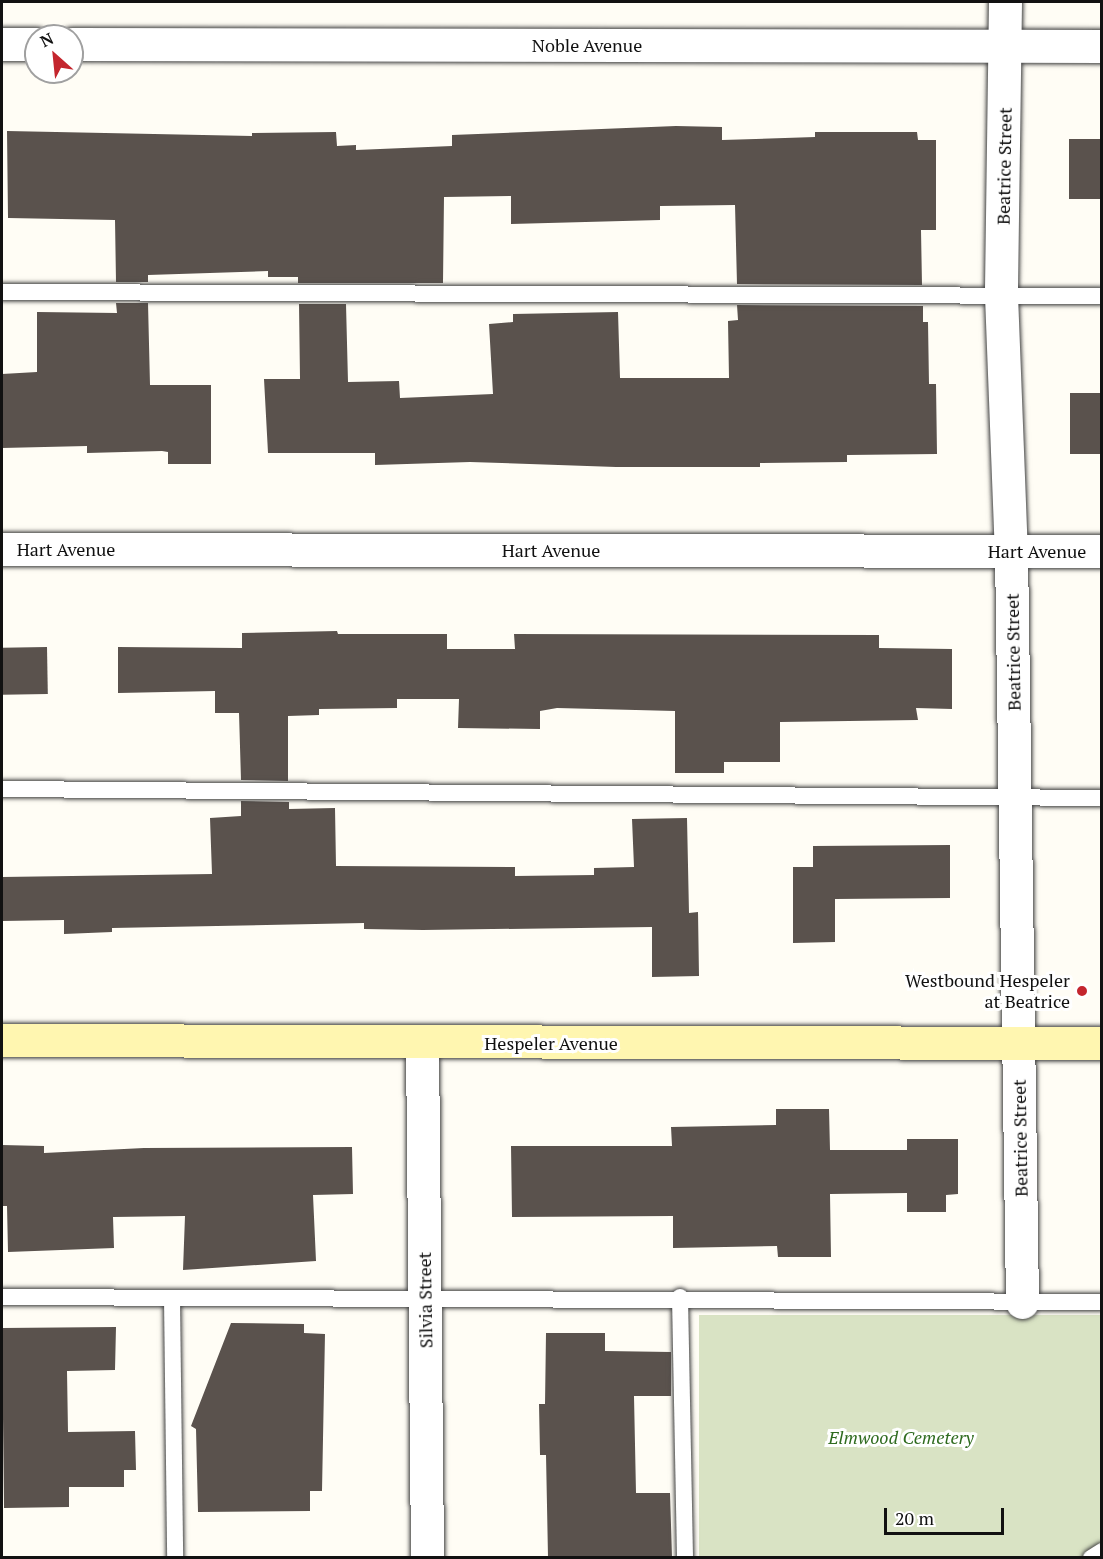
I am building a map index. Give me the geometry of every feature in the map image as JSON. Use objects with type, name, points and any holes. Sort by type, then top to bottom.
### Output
[{"type":"main road","name":"Hespeler Avenue","points":[[2,1040],[422,1043],[1101,1043]]},
{"type":"street","name":"Beatrice Street","points":[[1005,2],[1007,46],[1001,296],[1011,551],[1022,1302]]},
{"type":"street","points":[[2,44],[24,44]]},
{"type":"street","name":"Noble Avenue","points":[[84,44],[1101,46]]},
{"type":"street","name":"Hart Avenue","points":[[2,549],[1101,551]]},
{"type":"street","name":"Silvia Street","points":[[422,1043],[427,1557]]},
{"type":"lane","points":[[2,292],[1101,296]]},
{"type":"lane","points":[[2,789],[1101,798]]},
{"type":"lane","points":[[2,1297],[425,1299],[680,1297],[1101,1302]]},
{"type":"lane","points":[[680,1297],[685,1557]]},
{"type":"lane","points":[[172,1298],[175,1557]]},
{"type":"lane","points":[[1091,1557],[1101,1551]]},
{"type":"green space","name":"Elmwood Cemetery","points":[[699,1315],[1101,1315],[1101,1557],[699,1557]]},
{"type":"building","points":[[676,126],[722,127],[722,140],[815,137],[815,132],[917,132],[918,140],[936,140],[936,230],[921,230],[922,285],[737,284],[735,205],[660,206],[660,220],[511,224],[511,196],[444,197],[443,283],[298,283],[298,277],[268,277],[268,271],[148,275],[148,282],[116,282],[115,220],[8,218],[7,131],[252,136],[252,133],[336,132],[337,146],[356,145],[356,150],[452,146],[452,135]]},
{"type":"building","points":[[1069,139],[1101,139],[1101,199],[1069,199]]},
{"type":"building","points":[[116,303],[148,303],[150,385],[211,385],[211,464],[168,464],[168,452],[162,451],[87,453],[87,446],[2,448],[2,374],[37,372],[37,312],[117,313]]},
{"type":"building","points":[[299,304],[346,304],[348,382],[399,381],[400,398],[493,394],[489,324],[513,322],[513,314],[618,312],[620,378],[729,378],[728,321],[738,320],[737,305],[923,306],[923,322],[928,322],[929,384],[936,384],[937,454],[847,455],[847,462],[760,463],[760,467],[616,467],[470,462],[375,465],[375,453],[268,453],[264,379],[300,379]]},
{"type":"building","points":[[1070,393],[1101,393],[1101,454],[1070,454]]},
{"type":"building","points":[[337,631],[338,634],[447,634],[447,649],[515,649],[514,634],[879,635],[879,648],[952,649],[952,709],[916,708],[918,720],[780,722],[780,762],[724,762],[724,773],[675,773],[675,711],[557,708],[540,711],[540,729],[458,728],[459,699],[397,699],[397,708],[319,709],[319,715],[288,716],[288,781],[241,780],[239,713],[215,713],[215,691],[118,693],[118,647],[242,648],[242,633]]},
{"type":"building","points":[[47,647],[48,694],[3,695],[2,648]]},
{"type":"building","points":[[241,801],[289,802],[289,809],[335,808],[336,866],[515,867],[515,876],[594,875],[594,868],[634,867],[632,819],[687,818],[689,913],[698,912],[699,976],[652,977],[652,927],[423,930],[364,929],[364,923],[112,928],[112,932],[64,934],[64,920],[2,921],[2,877],[212,874],[210,818],[241,816]]},
{"type":"building","points":[[950,845],[950,898],[835,899],[835,942],[793,943],[793,867],[813,867],[813,846]]},
{"type":"building","points":[[776,1109],[829,1109],[830,1150],[907,1150],[907,1139],[958,1139],[958,1194],[946,1195],[946,1212],[907,1212],[907,1193],[830,1194],[831,1257],[778,1257],[777,1246],[673,1248],[673,1216],[512,1217],[511,1146],[672,1146],[671,1127],[776,1125]]},
{"type":"building","points":[[2,1145],[44,1146],[44,1153],[144,1148],[352,1147],[353,1194],[313,1195],[316,1261],[183,1270],[185,1216],[113,1217],[114,1248],[8,1252],[7,1206],[2,1206]]},
{"type":"building","points":[[231,1323],[304,1324],[304,1333],[325,1334],[322,1491],[310,1491],[310,1511],[198,1512],[196,1429],[191,1426]]},
{"type":"building","points":[[116,1327],[115,1370],[67,1371],[68,1432],[135,1431],[136,1470],[124,1470],[124,1487],[69,1487],[69,1507],[4,1508],[2,1328]]},
{"type":"building","points":[[546,1333],[605,1333],[605,1351],[671,1352],[671,1396],[634,1396],[636,1493],[670,1493],[672,1557],[548,1557],[546,1455],[540,1455],[539,1404],[545,1404]]},
{"type":"place","name":"Westbound Hespeler at Beatrice","points":[[1082,991]]}]
